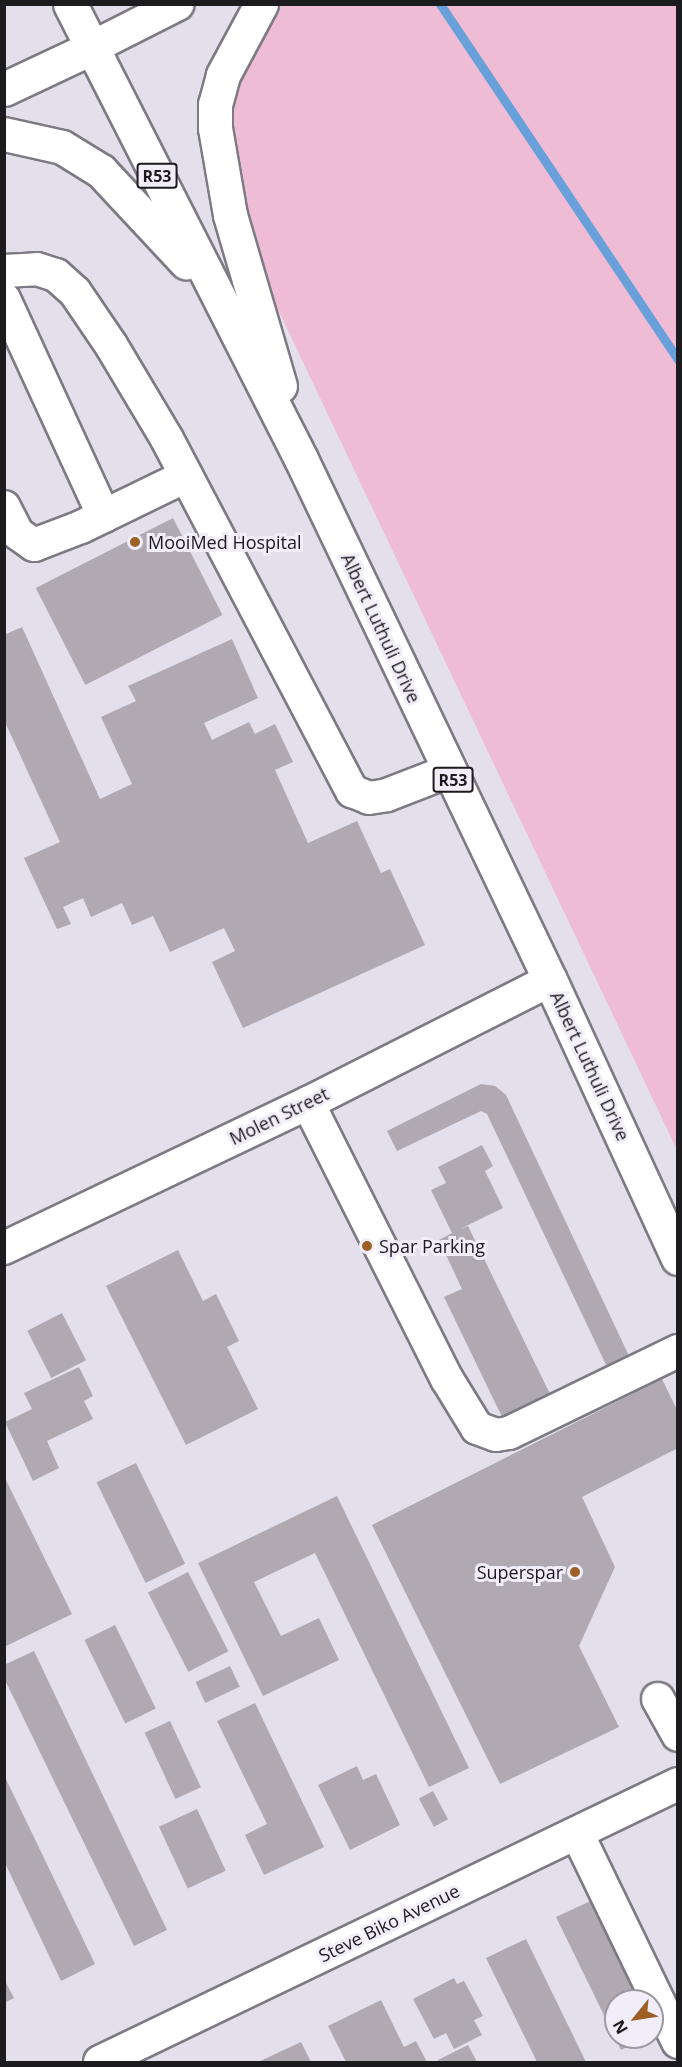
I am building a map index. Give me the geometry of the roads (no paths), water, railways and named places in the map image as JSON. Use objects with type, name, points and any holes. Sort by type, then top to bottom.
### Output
[{"type":"main road","name":"Albert Luthuli Drive","points":[[70,4],[301,459],[550,980],[678,1258]]},
{"type":"main road","points":[[261,4],[224,75],[215,104],[215,128],[230,215],[301,459]]},
{"type":"main road","points":[[4,89],[91,48]]},
{"type":"main road","points":[[4,134],[62,147],[101,171],[151,220],[222,304]]},
{"type":"street","points":[[91,48],[178,4]]},
{"type":"street","points":[[4,271],[38,269],[56,274],[75,292],[167,438],[352,791],[369,798],[387,795],[449,771]]},
{"type":"street","points":[[4,299],[104,516]]},
{"type":"street","points":[[4,507],[17,533],[34,545],[104,516],[186,476]]},
{"type":"street","name":"Molen Street","points":[[4,1248],[308,1103],[550,980]]},
{"type":"street","points":[[308,1103],[447,1379],[477,1428],[496,1435],[509,1433],[678,1351]]},
{"type":"street","points":[[658,1699],[678,1735]]},
{"type":"street","name":"Steve Biko Avenue","points":[[100,2062],[678,1784]]},
{"type":"street","points":[[576,1833],[678,2042]]},
{"type":"waterway","points":[[440,4],[678,360]]},
{"type":"place","name":"MooiMed Hospital","points":[[135,542]]},
{"type":"place","name":"Spar Parking","points":[[367,1246]]},
{"type":"place","name":"Superspar","points":[[575,1572]]}]
